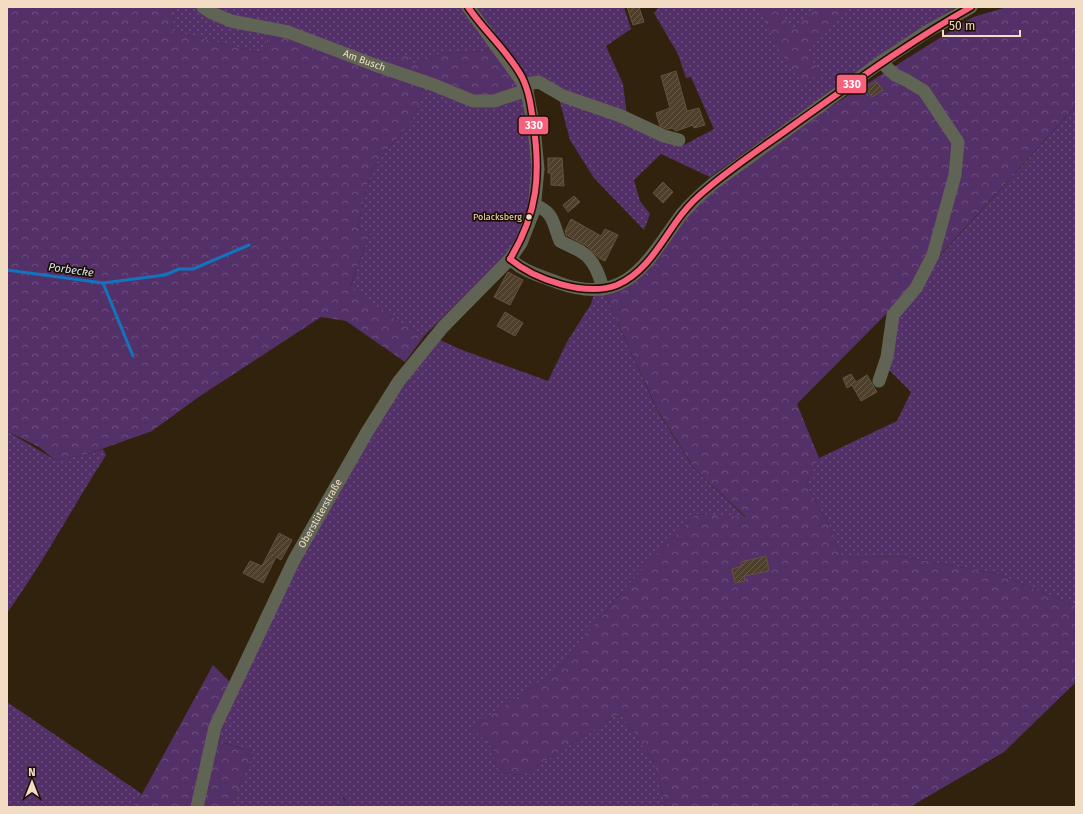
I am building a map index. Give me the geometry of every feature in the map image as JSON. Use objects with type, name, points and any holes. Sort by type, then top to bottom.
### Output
[{"type":"street","name":"Am Busch","points":[[203,7],[212,13],[231,21],[294,34],[375,65],[434,85],[473,101],[494,101],[526,87]]},
{"type":"street","points":[[468,7],[526,87],[539,82],[563,96],[621,116],[664,136],[679,140]]},
{"type":"street","points":[[510,259],[518,267],[531,273],[576,289],[603,289],[626,280],[638,271],[652,257],[691,203],[714,183],[881,62],[928,31],[971,7]]},
{"type":"street","points":[[879,381],[888,357],[894,315],[916,288],[933,255],[955,175],[958,142],[924,91],[895,75],[881,62]]},
{"type":"street","name":"Oberstüterstraße","points":[[197,807],[210,742],[226,702],[294,560],[367,432],[399,381],[439,332],[510,259],[521,243],[535,205],[538,169],[534,127],[526,87]]},
{"type":"street","points":[[535,205],[548,211],[553,220],[560,241],[583,253],[590,261],[600,276],[603,289]]},
{"type":"green space","points":[[7,7],[175,7],[172,31],[263,54],[269,33],[285,35],[423,86],[421,99],[411,121],[381,157],[372,171],[367,186],[358,227],[370,233],[350,287],[392,317],[424,336],[405,362],[346,321],[321,317],[200,396],[152,431],[85,455],[55,460],[39,447],[7,431]]},
{"type":"green space","points":[[175,7],[198,7],[269,33],[263,54],[172,31]]},
{"type":"green space","points":[[210,7],[464,7],[497,50],[440,54],[415,64],[386,66],[233,17]]},
{"type":"green space","points":[[473,7],[624,7],[631,29],[606,46],[623,84],[627,116],[526,79]]},
{"type":"green space","points":[[659,7],[956,7],[898,43],[710,177],[661,154],[634,180],[640,201],[650,214],[644,230],[594,178],[570,140],[558,95],[682,146],[714,129],[691,77],[686,78],[678,54],[654,13]]},
{"type":"green space","points":[[759,7],[779,7],[791,31],[815,7],[850,7],[806,50],[821,74],[803,84],[782,55]]},
{"type":"green space","points":[[1007,7],[1076,7],[1076,106],[891,309],[797,404],[819,458],[806,484],[828,523],[842,558],[899,556],[998,574],[1076,606],[1076,682],[1004,752],[910,807],[666,807],[653,760],[620,713],[523,775],[497,773],[493,748],[472,728],[557,670],[626,587],[696,514],[746,517],[695,470],[657,409],[605,294],[637,278],[684,214],[760,151],[973,17]]},
{"type":"green space","points":[[497,50],[522,88],[486,99],[386,66],[392,59],[406,55],[415,64],[440,54]]},
{"type":"green space","points":[[423,86],[525,98],[534,168],[531,204],[520,235],[504,257],[424,336],[392,317],[350,288],[370,233],[358,227],[372,172],[381,157],[411,121],[421,99]]},
{"type":"green space","points":[[1076,106],[1076,606],[998,574],[899,556],[842,558],[828,523],[806,484],[819,458],[897,421],[911,392],[887,368],[900,300]]},
{"type":"green space","points":[[594,294],[605,294],[657,410],[694,469],[746,518],[696,514],[626,587],[557,670],[472,728],[493,748],[497,773],[523,775],[620,713],[653,760],[666,807],[350,807],[343,797],[338,807],[230,807],[254,752],[215,740],[297,560],[401,383],[438,339],[462,350],[548,381],[567,342],[591,304]]},
{"type":"green space","points":[[7,431],[55,460],[85,455],[103,449],[106,455],[33,575],[7,613]]},
{"type":"green space","points":[[213,665],[230,682],[207,738],[254,752],[230,807],[132,807],[142,794]]},
{"type":"green space","points":[[7,702],[142,794],[132,807],[7,807]]},
{"type":"green space","points":[[342,797],[350,807],[338,807]]},
{"type":"building","points":[[627,7],[639,7],[644,22],[633,25]]},
{"type":"building","points":[[676,71],[687,111],[699,108],[705,125],[694,128],[693,125],[676,131],[672,128],[668,129],[660,126],[656,113],[670,108],[661,76]]},
{"type":"building","points":[[876,81],[883,90],[872,97],[866,88]]},
{"type":"building","points":[[548,158],[562,158],[564,186],[551,185],[551,173],[548,173]]},
{"type":"building","points":[[663,182],[673,192],[663,203],[653,193]]},
{"type":"building","points":[[574,196],[580,202],[568,212],[563,205]]},
{"type":"building","points":[[571,219],[601,236],[605,229],[618,235],[605,261],[599,258],[587,246],[566,235],[565,231]]},
{"type":"building","points":[[508,272],[523,280],[510,305],[494,297]]},
{"type":"building","points":[[505,312],[523,323],[515,336],[497,326]]},
{"type":"building","points":[[851,374],[856,382],[867,375],[877,392],[861,401],[852,385],[847,388],[843,378]]},
{"type":"building","points":[[279,533],[292,540],[281,560],[276,557],[263,583],[243,573],[250,561],[262,566]]},
{"type":"building","points":[[766,556],[769,571],[744,576],[745,581],[735,583],[732,569],[742,566],[741,562]]},
{"type":"waterway","points":[[103,283],[165,275],[179,269],[193,269],[249,245]]},
{"type":"waterway","name":"Porbecke","points":[[7,270],[103,283],[133,356]]},
{"type":"transit line","name":"330","points":[[468,7],[510,58],[522,77],[531,110],[537,158],[535,193],[527,225],[510,259]]},
{"type":"transit line","name":"330","points":[[510,259],[533,274],[547,280],[576,288],[605,288],[617,285],[628,279],[638,272],[654,254],[688,207],[718,180],[882,63],[948,20],[971,7]]},
{"type":"place","name":"Polacksberg","points":[[529,217]]}]
